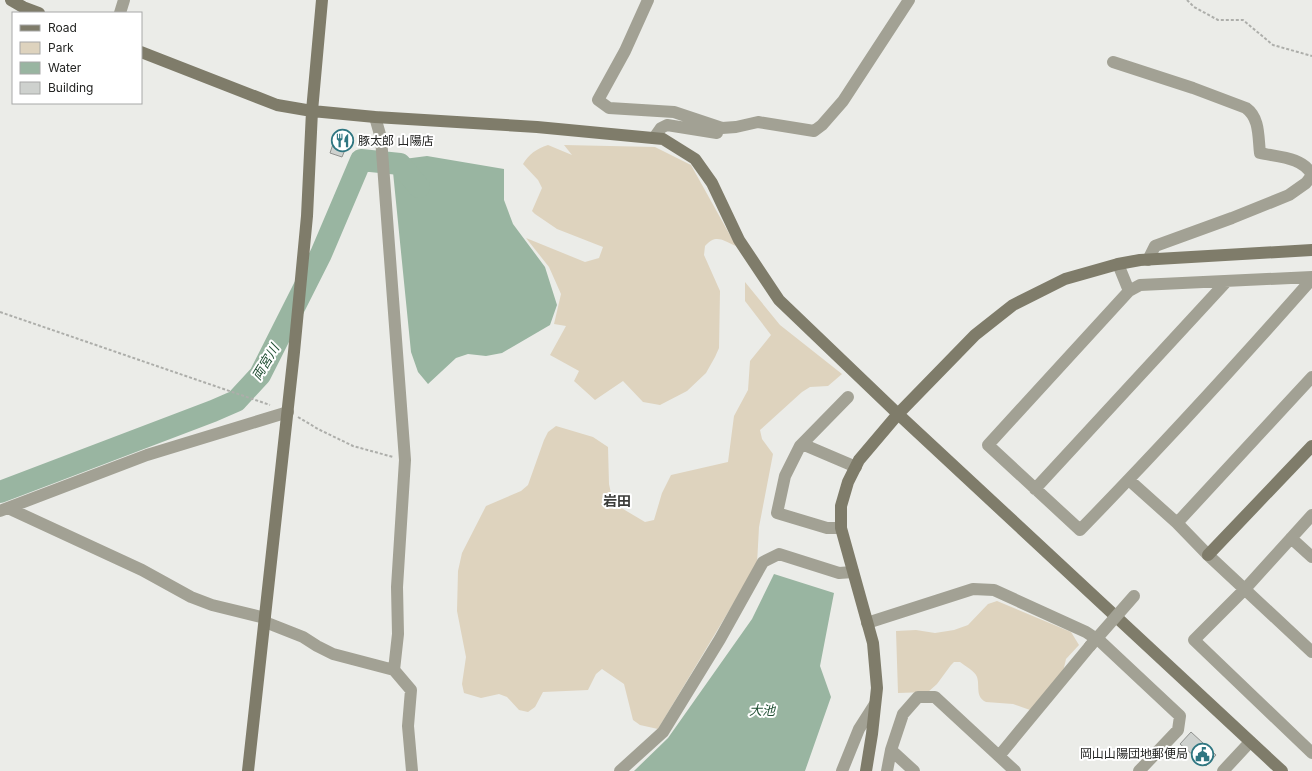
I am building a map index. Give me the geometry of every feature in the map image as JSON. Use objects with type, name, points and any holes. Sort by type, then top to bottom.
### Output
[{"type":"street","points":[[11,0],[36,12]]},
{"type":"street","points":[[120,12],[124,0]]},
{"type":"street","points":[[248,771],[288,412],[307,216],[312,111],[322,0]]},
{"type":"street","points":[[648,0],[625,50],[598,100],[609,108],[674,112],[722,128],[736,127],[758,122],[814,131],[842,101],[909,0]]},
{"type":"street","points":[[142,52],[277,105],[312,111],[375,117],[536,127],[663,139],[696,159],[712,183],[739,240],[778,300],[898,414],[1282,771]]},
{"type":"street","points":[[1113,62],[1193,88],[1246,108],[1256,119],[1260,153],[1302,163],[1308,168],[1312,175],[1306,183],[1289,195],[1232,218],[1155,246],[1148,260]]},
{"type":"street","points":[[375,117],[381,138],[406,460],[396,586],[398,634],[394,670]]},
{"type":"street","points":[[654,138],[661,128],[667,125],[721,134],[728,128]]},
{"type":"street","points":[[866,771],[877,688],[873,643],[841,528],[841,506],[848,482],[859,460],[898,414],[975,335],[1013,305],[1065,279],[1118,264],[1148,260],[1312,250]]},
{"type":"street","points":[[1118,264],[1129,292]]},
{"type":"street","points":[[1312,278],[1230,372],[1080,530],[988,445],[1129,292],[1140,285],[1312,278]]},
{"type":"street","points":[[1035,489],[1227,281]]},
{"type":"street","points":[[1177,523],[1312,377]]},
{"type":"street","points":[[841,528],[827,528],[777,513],[785,476],[802,444],[848,397]]},
{"type":"street","points":[[4,510],[147,455],[288,412]]},
{"type":"street","points":[[802,444],[856,468]]},
{"type":"street","points":[[1208,555],[1312,446]]},
{"type":"street","points":[[1129,480],[1177,523],[1208,555],[1312,652]]},
{"type":"street","points":[[4,510],[142,570],[191,597],[212,605],[265,620],[303,637],[333,654],[394,670],[411,690],[408,726],[412,771]]},
{"type":"street","points":[[1312,515],[1244,589],[1194,640],[1312,753]]},
{"type":"street","points":[[1291,538],[1312,557]]},
{"type":"street","points":[[620,771],[662,732],[720,639],[763,562],[779,554],[839,572],[853,572]]},
{"type":"street","points":[[867,623],[973,589],[994,590],[1086,632],[1101,642],[1180,716],[1178,730],[1139,771]]},
{"type":"street","points":[[999,756],[1090,646],[1134,596]]},
{"type":"street","points":[[887,771],[891,750],[903,714],[918,697],[935,697],[1014,771]]},
{"type":"street","points":[[842,771],[859,729],[875,704]]},
{"type":"street","points":[[1223,771],[1250,742]]},
{"type":"street","points":[[891,750],[914,771]]},
{"type":"path","points":[[1187,0],[1194,7],[1218,20],[1243,20],[1273,45],[1312,56]]},
{"type":"path","points":[[0,312],[288,412],[353,446],[406,460]]},
{"type":"green space","points":[[548,145],[572,155],[564,145],[655,147],[691,165],[736,246],[723,240],[716,239],[709,242],[705,246],[704,255],[720,291],[719,348],[715,357],[706,373],[687,391],[660,405],[643,402],[623,381],[595,400],[574,381],[579,371],[550,355],[566,326],[554,324],[561,294],[549,267],[526,238],[585,262],[599,258],[603,247],[557,229],[532,211],[542,188],[538,180],[523,164],[533,152]]},
{"type":"green space","points":[[745,282],[780,325],[842,374],[828,386],[810,387],[802,392],[760,430],[762,439],[773,454],[759,527],[757,564],[658,729],[640,725],[633,720],[624,684],[602,669],[596,674],[588,690],[543,692],[535,707],[528,712],[519,710],[507,697],[499,694],[481,698],[464,693],[462,684],[466,657],[457,611],[458,571],[462,553],[486,506],[521,491],[528,485],[548,432],[556,426],[593,437],[608,447],[609,484],[613,503],[645,522],[654,520],[662,493],[671,475],[728,462],[734,416],[748,390],[750,361],[771,335],[745,301]]},
{"type":"green space","points":[[997,601],[1071,632],[1079,645],[1066,659],[1063,672],[1030,710],[1013,704],[986,702],[983,700],[979,694],[976,675],[960,662],[954,662],[937,684],[928,692],[898,693],[896,631],[916,630],[935,633],[954,630],[968,625],[988,604]]},
{"type":"water","points":[[427,156],[504,169],[504,200],[513,224],[545,267],[557,305],[550,325],[502,353],[486,356],[468,354],[456,358],[428,384],[418,372],[411,352],[393,172],[404,159]]},
{"type":"water","name":"大池","points":[[774,574],[834,593],[820,666],[831,697],[805,771],[634,771],[668,738],[752,619]]},
{"type":"building","name":"豚太郎 山陽店","points":[[337,132],[353,137],[351,146],[347,145],[342,157],[330,153]]},
{"type":"building","points":[[1191,732],[1216,755],[1206,766],[1180,744]]},
{"type":"waterway","name":"両宮川","points":[[0,492],[236,401],[260,375],[321,254],[361,160],[400,164],[419,187]]},
{"type":"place","name":"豚太郎 山陽店","points":[[343,141]]},
{"type":"place","name":"岡山山陽団地郵便局","points":[[1203,754]]},
{"type":"district","name":"岩田","points":[[617,501]]}]
